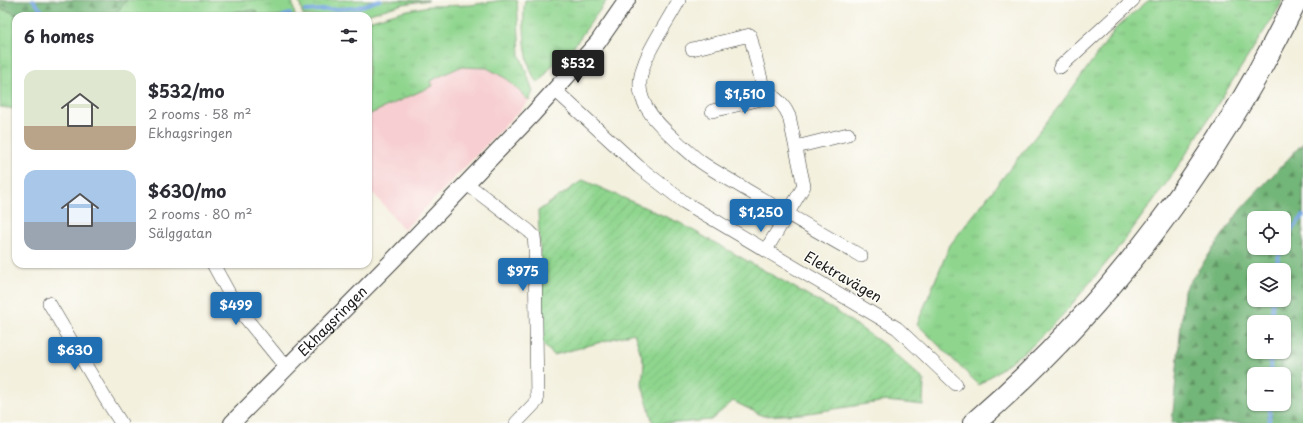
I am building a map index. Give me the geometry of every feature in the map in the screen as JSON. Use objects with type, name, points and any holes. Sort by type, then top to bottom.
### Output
[{"type":"highway","points":[[974,423],[1066,334],[1110,284],[1188,186],[1224,131],[1273,46],[1296,0]]},
{"type":"highway","points":[[993,423],[1039,380],[1095,322],[1175,225],[1239,131],[1284,53],[1303,15]]},
{"type":"street","name":"Ekhagsringen","points":[[232,423],[467,184],[555,90],[598,42],[627,0]]},
{"type":"street","points":[[679,0],[650,50],[641,75],[640,83],[642,96],[646,107],[653,118],[700,162],[861,256]]},
{"type":"street","points":[[1060,67],[1133,0]]},
{"type":"street","points":[[692,49],[750,35],[763,87],[778,99],[785,107],[789,116],[804,186],[766,250]]},
{"type":"street","name":"Elektravägen","points":[[555,90],[639,167],[684,202],[898,328],[956,384]]},
{"type":"street","points":[[712,111],[773,96]]},
{"type":"street","points":[[796,147],[848,134]]},
{"type":"street","points":[[467,184],[534,236],[537,401],[516,423]]},
{"type":"street","points":[[215,268],[236,306],[279,359],[287,366]]},
{"type":"street","points":[[50,303],[121,423]]},
{"type":"shaded area","points":[[460,67],[487,68],[507,79],[529,101],[404,230],[372,192],[372,113],[432,86],[430,82]]},
{"type":"green space","points":[[0,0],[127,0],[117,12],[12,13],[0,9]]},
{"type":"green space","points":[[127,0],[292,0],[294,12],[239,11],[117,12]]},
{"type":"green space","points":[[299,0],[429,0],[403,4],[372,13],[372,12],[302,12]]},
{"type":"green space","points":[[502,0],[517,0],[520,55],[533,91],[529,101],[507,79],[487,68],[460,67],[430,81],[432,86],[372,113],[372,20],[403,11],[429,6],[471,5]]},
{"type":"green space","points":[[525,0],[607,0],[574,46],[561,56],[549,69],[542,80],[538,82],[533,76],[527,56],[524,30]]},
{"type":"green space","points":[[1149,0],[1282,0],[1280,6],[1176,170],[1117,250],[1062,316],[1033,345],[979,385],[917,324],[950,245],[1063,101],[1117,27]]},
{"type":"green space","points":[[0,9],[12,13],[12,108],[0,107]]},
{"type":"green space","points":[[254,10],[256,12],[235,12]]},
{"type":"green space","points":[[1303,143],[1303,423],[1172,423],[1184,290],[1241,209]]},
{"type":"green space","points":[[583,180],[680,223],[836,311],[885,345],[924,380],[923,405],[886,401],[802,414],[763,416],[733,401],[711,420],[677,423],[653,423],[642,385],[644,363],[634,333],[554,355],[542,344],[538,211]]},
{"type":"waterway","points":[[33,0],[43,12]]},
{"type":"waterway","points":[[305,11],[355,8],[380,0]]},
{"type":"waterway","points":[[1291,231],[1303,216]]},
{"type":"waterway","points":[[1277,263],[1279,255]]},
{"type":"waterway","points":[[1272,307],[1272,315]]},
{"type":"waterway","points":[[1270,367],[1271,359]]},
{"type":"waterway","points":[[1269,423],[1270,411]]}]
